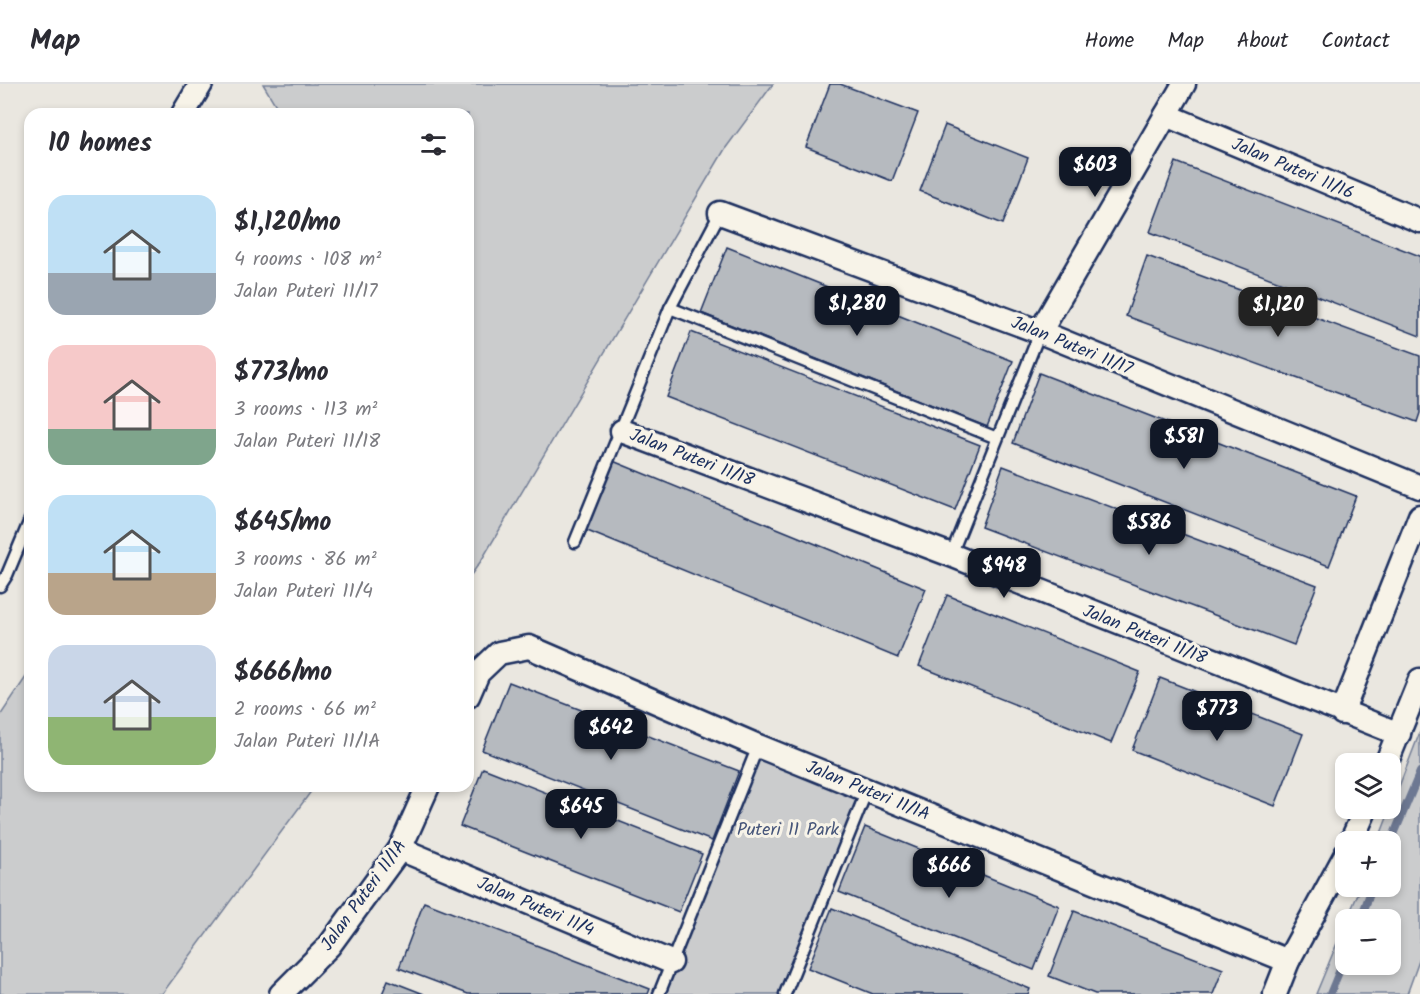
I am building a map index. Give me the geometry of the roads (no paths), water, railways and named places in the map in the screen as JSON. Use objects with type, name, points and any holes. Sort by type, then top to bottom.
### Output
[{"type":"street","points":[[187,108],[201,84]]},
{"type":"street","points":[[1040,332],[1184,84]]},
{"type":"street","name":"Jalan Puteri 11/16","points":[[1166,115],[1420,221]]},
{"type":"street","name":"Jalan Puteri 11/17","points":[[720,213],[1040,332],[1420,487]]},
{"type":"street","name":"Jalan Puteri 11/18","points":[[622,431],[951,555],[1399,734]]},
{"type":"street","points":[[1342,713],[1420,516]]},
{"type":"street","name":"Jalan Puteri 11/1A","points":[[474,682],[478,673],[499,653],[529,647],[758,746],[1288,961]]},
{"type":"street","points":[[1391,753],[1420,680]]},
{"type":"street","name":"Jalan Puteri 11/1A","points":[[281,994],[329,946],[400,849],[425,792]]},
{"type":"street","name":"Jalan Puteri 11/4","points":[[400,849],[671,962]]},
{"type":"street","points":[[1275,994],[1288,961],[1335,874]]},
{"type":"lane","points":[[575,542],[670,308],[720,213]]},
{"type":"lane","points":[[670,308],[997,438]]},
{"type":"lane","points":[[951,555],[1040,332]]},
{"type":"lane","points":[[0,586],[24,534]]},
{"type":"lane","points":[[659,994],[758,746]]},
{"type":"lane","points":[[785,994],[867,790]]},
{"type":"waterway","points":[[1395,831],[1420,772]]},
{"type":"waterway","points":[[1364,909],[1369,897]]},
{"type":"waterway","points":[[1330,994],[1338,975]]},
{"type":"park label","name":"Puteri 11 Park","points":[[788,829]]}]
